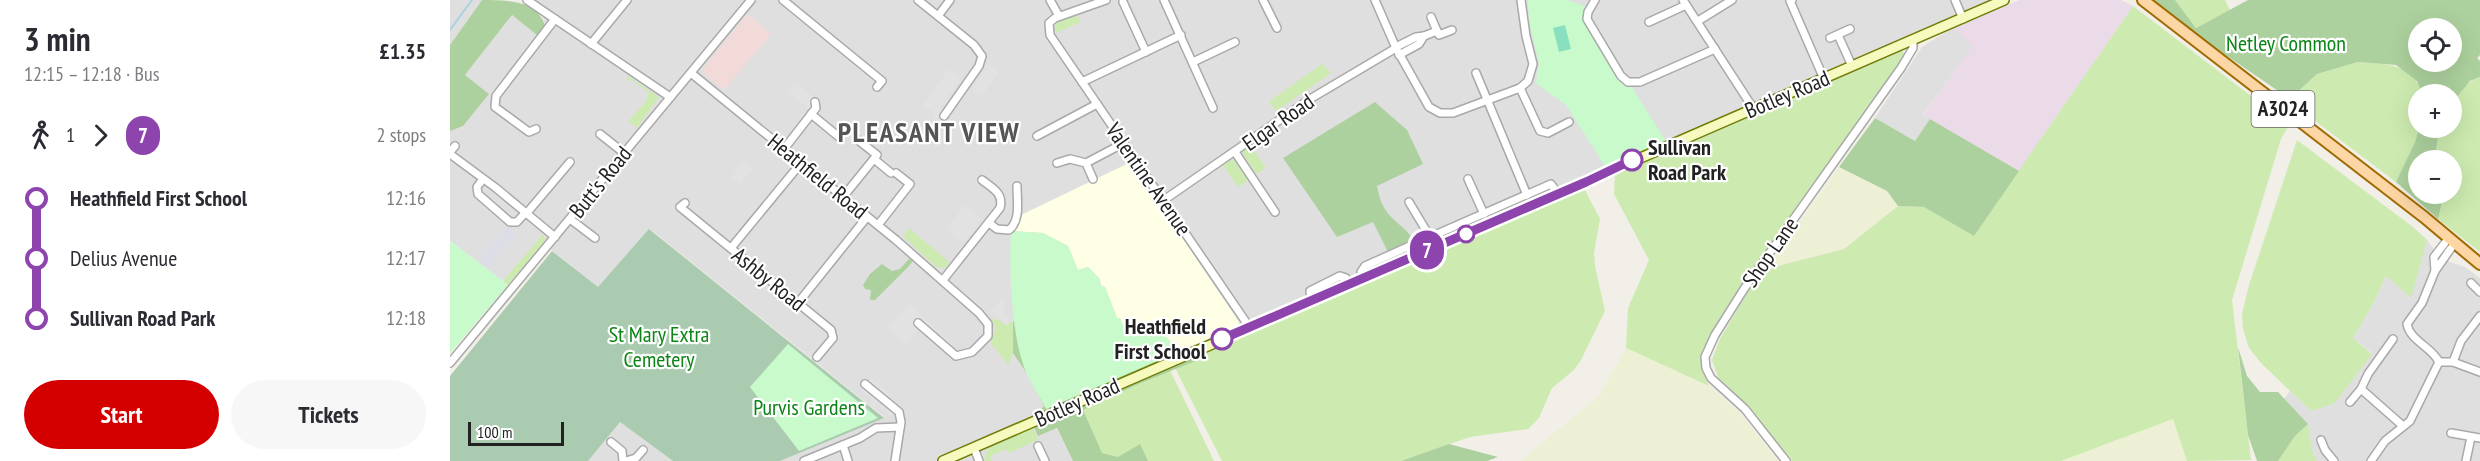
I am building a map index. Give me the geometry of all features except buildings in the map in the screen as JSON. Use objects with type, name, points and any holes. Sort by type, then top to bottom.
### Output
[{"type":"main road","name":"Botley Road","points":[[943,461],[2004,0]]},
{"type":"main road","name":"A3024","points":[[2143,0],[2424,217],[2480,264]]},
{"type":"street","points":[[527,0],[670,98]]},
{"type":"street","points":[[591,44],[627,0]]},
{"type":"street","name":"Butt's Road","points":[[450,363],[751,0]]},
{"type":"street","points":[[783,0],[881,81]]},
{"type":"street","points":[[918,0],[974,45],[982,56],[979,66],[944,116]]},
{"type":"street","points":[[938,16],[950,0]]},
{"type":"street","points":[[1050,0],[1059,16],[1106,0]]},
{"type":"street","points":[[1164,0],[1213,108]]},
{"type":"street","points":[[1263,0],[1277,28]]},
{"type":"street","points":[[1375,0],[1397,50],[1425,101],[1434,111],[1453,114],[1520,88],[1528,81],[1533,70],[1521,0]]},
{"type":"street","points":[[1595,0],[1588,12],[1589,25],[1621,76],[1628,82],[1640,82],[1715,49]]},
{"type":"street","points":[[1698,21],[1732,0]]},
{"type":"street","points":[[1792,0],[1790,1],[1824,79]]},
{"type":"street","points":[[1955,0],[1963,19]]},
{"type":"street","points":[[1123,2],[1146,52]]},
{"type":"street","points":[[1649,22],[1685,2],[1753,108]]},
{"type":"street","name":"Valentine Avenue","points":[[1059,16],[1049,23],[1049,31],[1250,328]]},
{"type":"street","points":[[1431,17],[1437,31]]},
{"type":"street","points":[[1263,22],[1272,18]]},
{"type":"street","points":[[536,129],[529,132],[495,107],[494,101],[555,20]]},
{"type":"street","points":[[1830,38],[1850,29]]},
{"type":"street","name":"Elgar Road","points":[[1164,200],[1310,99],[1416,37],[1437,31],[1439,35],[1452,30]]},
{"type":"street","points":[[1838,34],[1852,66]]},
{"type":"street","points":[[1082,82],[1181,35]]},
{"type":"street","points":[[1221,38],[1225,47]]},
{"type":"street","name":"Shop Lane","points":[[1786,461],[1745,409],[1711,378],[1706,368],[1705,357],[1715,335],[1744,289],[1901,68],[1913,48],[1912,40]]},
{"type":"street","points":[[1193,62],[1236,42]]},
{"type":"street","name":"Heathfield Road","points":[[691,73],[944,280],[986,320],[989,328],[988,336],[972,352],[956,356],[918,323]]},
{"type":"street","points":[[1476,73],[1527,195]]},
{"type":"street","points":[[1520,88],[1540,132],[1548,133],[1569,122]]},
{"type":"street","points":[[784,148],[816,108],[815,102]]},
{"type":"street","points":[[1037,136],[1097,104]]},
{"type":"street","points":[[811,114],[839,137]]},
{"type":"street","points":[[600,134],[624,153]]},
{"type":"street","points":[[858,140],[875,157],[910,184],[878,225]]},
{"type":"street","points":[[1057,163],[1070,159],[1086,163],[1124,143]]},
{"type":"street","points":[[455,146],[450,153],[555,237]]},
{"type":"street","points":[[1235,152],[1275,212]]},
{"type":"street","points":[[843,197],[875,157]]},
{"type":"street","points":[[483,179],[477,187],[478,194],[510,222],[518,222],[570,162]]},
{"type":"street","points":[[731,248],[801,163]]},
{"type":"street","points":[[1086,163],[1093,179]]},
{"type":"street","points":[[1468,179],[1484,214]]},
{"type":"street","points":[[944,280],[1000,208],[1001,200],[998,192],[982,180]]},
{"type":"street","points":[[1363,277],[1361,272],[1365,266],[1551,184],[1558,194]]},
{"type":"street","points":[[989,223],[1002,230],[1009,230],[1014,224],[1017,210],[1017,186]]},
{"type":"street","points":[[904,191],[912,198]]},
{"type":"street","points":[[1409,202],[1430,237]]},
{"type":"street","points":[[1506,204],[1511,214]]},
{"type":"street","name":"Ashby Road","points":[[680,207],[833,333],[830,342],[817,357]]},
{"type":"street","points":[[798,303],[867,217]]},
{"type":"street","points":[[570,219],[595,238]]},
{"type":"street","points":[[2439,362],[2429,348],[2409,332],[2407,324],[2422,303],[2451,241]]},
{"type":"street","points":[[1412,245],[1416,255]]},
{"type":"street","points":[[2471,283],[2480,292]]},
{"type":"street","points":[[2453,362],[2462,341],[2480,316]]},
{"type":"street","points":[[2350,402],[2393,339]]},
{"type":"street","points":[[2439,362],[2453,362],[2480,372]]},
{"type":"street","points":[[2371,461],[2385,441],[2410,421],[2439,362]]},
{"type":"street","points":[[865,384],[899,412],[900,427],[895,461]]},
{"type":"street","points":[[2361,389],[2403,426]]},
{"type":"street","points":[[804,461],[876,428],[900,427]]},
{"type":"street","points":[[2451,433],[2480,438]]},
{"type":"street","points":[[2466,461],[2471,437]]},
{"type":"street","points":[[2321,440],[2325,450],[2334,461]]},
{"type":"street","points":[[612,442],[622,451],[624,459],[636,458],[644,450]]},
{"type":"street","points":[[843,445],[848,461]]},
{"type":"street","points":[[1038,446],[1045,461]]},
{"type":"street","points":[[974,448],[979,461]]},
{"type":"shaded area","points":[[450,0],[482,0],[450,45]]},
{"type":"shaded area","points":[[523,0],[1995,0],[1180,351],[1054,423],[1073,461],[780,461],[884,417],[650,229],[598,287],[544,244],[508,285],[450,241],[450,131],[465,75],[512,15],[537,34],[545,25],[542,15]]},
{"type":"shaded area","points":[[2020,0],[2121,0],[2133,6],[2019,171],[1923,115],[1973,46],[1954,27]]},
{"type":"shaded area","points":[[747,14],[771,34],[724,90],[704,73],[704,68]]},
{"type":"shaded area","points":[[1954,27],[1974,46],[1923,114],[1930,119],[1915,141],[1875,118],[1922,47]]},
{"type":"shaded area","points":[[989,65],[999,72],[981,97],[971,90]]},
{"type":"shaded area","points":[[949,69],[961,78],[940,107],[948,113],[941,123],[932,116],[934,113],[923,105]]},
{"type":"shaded area","points":[[795,82],[817,100],[810,109],[788,91]]},
{"type":"shaded area","points":[[742,161],[753,169],[740,184],[732,178],[737,172],[734,170]]},
{"type":"shaded area","points":[[1131,162],[1239,322],[1238,327],[1180,351],[1166,337],[1125,330],[1120,319],[1117,318],[1100,279],[1088,267],[1078,270],[1068,246],[1043,233],[1011,231],[1023,214]]},
{"type":"shaded area","points":[[1839,167],[1887,191],[1898,206],[1844,249],[1766,269]]},
{"type":"shaded area","points":[[965,205],[982,219],[963,243],[946,229]]},
{"type":"shaded area","points":[[2410,224],[2427,240],[2445,264],[2447,261],[2465,267],[2480,278],[2480,461],[2278,461],[2308,424],[2284,399],[2290,391],[2311,411],[2372,353],[2353,338],[2373,304]]},
{"type":"shaded area","points":[[508,226],[517,234],[487,268],[478,260]]},
{"type":"shaded area","points":[[1003,297],[1004,312],[1010,322],[1007,326],[991,312]]},
{"type":"shaded area","points":[[910,304],[951,343],[948,347],[924,325],[905,345],[887,328]]},
{"type":"shaded area","points":[[1626,348],[1709,386],[1740,413],[1778,461],[1520,461],[1598,397]]},
{"type":"shaded area","points":[[871,378],[892,395],[888,400],[898,408],[891,416],[879,407],[883,403],[880,400],[874,407],[870,404],[873,399],[861,390]]},
{"type":"shaded area","points":[[2173,419],[2187,461],[2061,461]]},
{"type":"shaded area","points":[[620,422],[673,461],[588,461]]},
{"type":"green space","points":[[482,0],[511,1],[528,6],[541,17],[545,25],[537,35],[512,15],[465,75],[489,94],[463,126],[450,131],[450,45]]},
{"type":"green space","points":[[1528,0],[1567,0],[1587,7],[1583,14],[1584,23],[1620,82],[1631,86],[1667,143],[1607,169],[1566,105],[1536,83],[1539,64],[1529,22]]},
{"type":"green space","name":"Netley Common","points":[[2151,0],[2175,0],[2196,28],[2248,0],[2480,0],[2480,55],[2477,58],[2480,61],[2480,77],[2470,81],[2462,91],[2462,84],[2418,84],[2396,65],[2358,62],[2317,74],[2290,99],[2198,36]]},
{"type":"green space","points":[[2175,0],[2225,0],[2230,10],[2196,28]]},
{"type":"green space","points":[[2133,6],[2289,125],[2281,139],[2232,300],[2251,460],[2187,461],[2173,419],[2061,461],[1792,461],[1747,406],[1718,377],[1712,360],[1720,339],[1749,290],[1766,269],[1844,249],[1898,206],[1924,207],[1974,235]]},
{"type":"green space","points":[[1077,16],[1081,22],[1056,33],[1055,26],[1059,21]]},
{"type":"green space","points":[[1565,25],[1571,49],[1559,52],[1553,28]]},
{"type":"green space","points":[[1902,51],[1906,55],[1740,286],[1711,333],[1701,356],[1701,369],[1709,386],[1626,348],[1628,308],[1649,260],[1614,194],[1615,174]]},
{"type":"green space","points":[[2358,62],[2397,67],[2412,76],[2418,84],[2408,84],[2408,138],[2416,138],[2411,150],[2408,150],[2408,157],[2396,182],[2306,114],[2290,99],[2317,74]]},
{"type":"green space","points":[[1322,64],[1331,73],[1276,111],[1270,103],[1271,100]]},
{"type":"green space","points":[[628,76],[659,97],[637,128],[628,121],[644,104],[649,93],[632,80],[627,81]]},
{"type":"green space","points":[[2480,77],[2480,252],[2438,219],[2441,204],[2462,204],[2462,150],[2436,150],[2438,138],[2462,138],[2462,89]]},
{"type":"green space","points":[[1375,102],[1407,130],[1423,164],[1377,186],[1387,212],[1414,240],[1388,252],[1373,222],[1337,237],[1283,158]]},
{"type":"green space","points":[[1875,118],[1915,141],[1930,119],[2019,171],[1974,236],[1924,207],[1898,206],[1887,191],[1839,167]]},
{"type":"green space","points":[[2416,138],[2438,138],[2436,150],[2411,150]]},
{"type":"green space","points":[[2297,140],[2427,240],[2411,298],[2386,276],[2353,338],[2372,354],[2335,403],[2311,411],[2261,363],[2249,348],[2243,329],[2242,314],[2249,285]]},
{"type":"green space","points":[[1251,146],[1266,168],[1256,174],[1243,154],[1243,151]]},
{"type":"green space","points":[[2408,157],[2408,193],[2396,182]]},
{"type":"green space","points":[[1231,160],[1236,161],[1248,180],[1238,187],[1223,165]]},
{"type":"green space","points":[[1584,188],[1600,219],[1594,253],[1605,311],[1581,360],[1574,370],[1552,388],[1539,418],[1528,429],[1470,437],[1401,461],[1222,461],[1173,364]]},
{"type":"green space","points":[[2421,204],[2441,204],[2438,219]]},
{"type":"green space","points":[[909,228],[949,262],[945,268],[936,267],[903,236]]},
{"type":"green space","name":"St Mary Extra Cemetery","points":[[649,229],[884,418],[780,461],[673,461],[620,422],[588,461],[450,461],[450,376],[552,251],[598,287]]},
{"type":"green space","points":[[1011,231],[1043,233],[1068,246],[1078,270],[1088,267],[1100,279],[1100,285],[1105,287],[1117,318],[1120,318],[1125,330],[1166,337],[1180,351],[1046,409],[1026,372],[1016,336],[1010,264]]},
{"type":"green space","points":[[543,234],[544,242],[508,285],[503,281]]},
{"type":"green space","points":[[452,242],[508,285],[450,353],[450,244]]},
{"type":"green space","points":[[909,259],[913,261],[908,267],[875,300],[870,300],[871,290],[865,289],[863,285],[870,274],[882,264],[892,271],[900,269]]},
{"type":"green space","points":[[1019,314],[1170,347],[1176,345],[1182,350],[1191,347],[1201,352],[1203,358],[1136,385],[1083,410],[1102,453],[1118,457],[1140,444],[1148,461],[1073,461],[1057,428],[1038,436],[1034,427],[1039,424],[1037,413],[1044,406],[1028,375],[1013,353],[1013,322]]},
{"type":"green space","points":[[991,319],[999,320],[1007,325],[1013,322],[1013,353],[1008,365],[990,342],[996,329]]},
{"type":"green space","name":"Purvis Gardens","points":[[788,344],[878,418],[799,451],[750,387]]},
{"type":"green space","points":[[2238,347],[2247,376],[2260,392],[2278,392],[2308,424],[2295,436],[2278,461],[2257,461],[2248,435]]},
{"type":"green space","points":[[1168,366],[1214,461],[1090,461],[1067,412]]},
{"type":"green space","points":[[2308,424],[2312,450],[2317,461],[2278,461],[2295,436]]},
{"type":"green space","points":[[1033,428],[1038,440],[1009,453],[1006,449],[990,456],[992,461],[984,461],[988,448]]},
{"type":"green space","points":[[1449,444],[1498,457],[1487,461],[1401,461]]},
{"type":"waterway","points":[[450,30],[472,0]]},
{"type":"bus line","name":"7","points":[[1222,339],[1632,160]]},
{"type":"place","name":"Sullivan Road Park","points":[[1632,160]]},
{"type":"place","name":"Heathfield First School","points":[[1222,339]]},
{"type":"district","name":"PLEASANT VIEW","points":[[929,132]]}]
